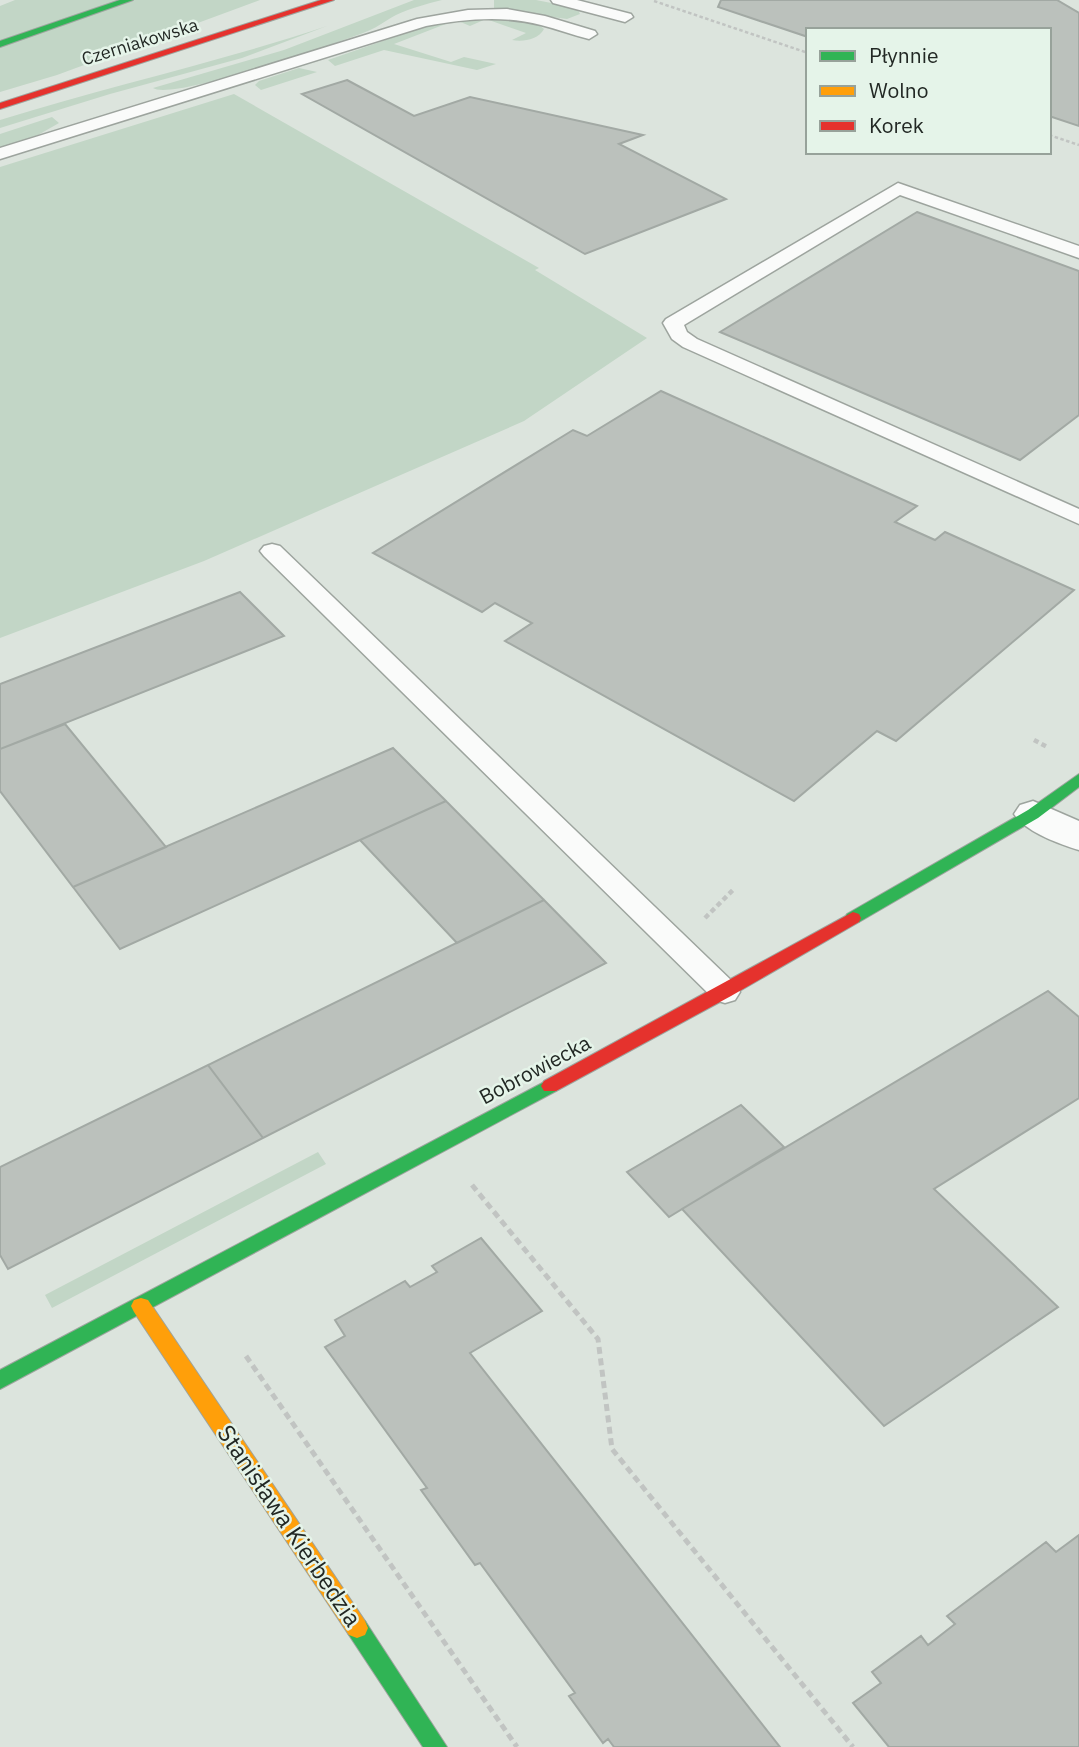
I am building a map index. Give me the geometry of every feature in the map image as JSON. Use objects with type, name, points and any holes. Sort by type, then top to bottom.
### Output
[{"type":"street","points":[[0,44],[129,0]]},
{"type":"street","name":"Czerniakowska","points":[[0,106],[330,0]]},
{"type":"street","name":"Bobrowiecka","points":[[0,1380],[725,992],[1033,814],[1079,779]]},
{"type":"street","points":[[1033,814],[1079,837]]},
{"type":"street","name":"Stanisława Kierbedzia","points":[[141,1306],[436,1747]]},
{"type":"lane","points":[[363,41],[419,10],[463,0]]},
{"type":"lane","points":[[559,0],[625,17]]},
{"type":"lane","points":[[0,154],[363,41],[456,15],[492,13],[542,18],[589,34]]},
{"type":"lane","points":[[1079,252],[898,188],[673,323],[673,328],[690,342],[1079,517]]},
{"type":"lane","points":[[272,551],[725,992]]},
{"type":"path","points":[[650,0],[806,52]]},
{"type":"path","points":[[1051,136],[1079,145]]},
{"type":"path","points":[[705,918],[735,888]]},
{"type":"path","points":[[472,1185],[598,1339],[612,1449],[853,1747]]},
{"type":"path","points":[[246,1356],[517,1747]]},
{"type":"green space","points":[[15,0],[260,0],[57,75],[0,92],[0,6]]},
{"type":"green space","points":[[414,0],[442,0],[396,15],[363,33],[254,70],[190,86],[166,90],[153,88],[284,50]]},
{"type":"green space","points":[[494,0],[536,0],[577,8],[580,14],[567,19],[494,9]]},
{"type":"green space","points":[[480,17],[514,18],[531,21],[544,29],[534,38],[516,41],[512,40],[526,33],[486,19],[470,26],[457,21]]},
{"type":"green space","points":[[453,21],[394,44],[451,62],[464,57],[496,64],[477,70],[384,50],[335,66],[328,60],[429,25]]},
{"type":"green space","points":[[327,26],[242,58],[0,128],[0,120]]},
{"type":"green space","points":[[299,68],[317,72],[261,90],[255,85],[259,81]]},
{"type":"green space","points":[[234,94],[539,268],[535,270],[647,338],[524,421],[204,561],[0,638],[0,167]]},
{"type":"green space","points":[[52,117],[59,123],[38,135],[0,148],[0,134]]},
{"type":"green space","points":[[318,1152],[326,1164],[52,1308],[45,1295]]},
{"type":"building","points":[[721,0],[1057,0],[1079,13],[1079,126],[1051,117],[1051,28],[806,28],[806,36],[718,7]]},
{"type":"building","points":[[347,80],[414,116],[470,97],[643,135],[619,144],[726,199],[585,254],[302,94]]},
{"type":"building","points":[[917,212],[1079,271],[1079,415],[1020,460],[720,332]]},
{"type":"building","points":[[661,391],[917,506],[895,522],[935,540],[945,532],[1074,590],[896,741],[877,731],[794,801],[505,641],[532,623],[495,603],[482,612],[373,553],[573,430],[587,436]]},
{"type":"building","points":[[240,592],[284,636],[0,749],[0,684]]},
{"type":"building","points":[[65,724],[166,847],[73,887],[0,791],[0,749]]},
{"type":"building","points":[[393,748],[446,801],[120,949],[73,887]]},
{"type":"building","points":[[446,801],[544,900],[457,943],[360,840]]},
{"type":"building","points":[[544,900],[606,963],[263,1138],[208,1065]]},
{"type":"building","points":[[1048,991],[1079,1017],[1079,1098],[934,1189],[1058,1307],[884,1426],[682,1209]]},
{"type":"building","points":[[208,1065],[263,1138],[8,1269],[0,1255],[0,1167]]},
{"type":"building","points":[[741,1105],[784,1147],[669,1217],[627,1172]]},
{"type":"building","points":[[481,1238],[542,1311],[470,1353],[780,1747],[614,1747],[608,1739],[603,1743],[569,1696],[575,1693],[480,1563],[475,1565],[421,1490],[427,1488],[325,1347],[345,1336],[335,1320],[405,1281],[410,1287],[437,1272],[432,1266]]},
{"type":"building","points":[[1079,1535],[1079,1747],[889,1747],[853,1703],[881,1683],[872,1672],[921,1636],[928,1645],[955,1624],[947,1616],[1046,1542],[1056,1552]]},
{"type":"traffic: fast","points":[[0,44],[129,0]]},
{"type":"traffic: fast","points":[[853,918],[1033,814],[1079,779]]},
{"type":"traffic: fast","points":[[0,1380],[550,1086]]},
{"type":"traffic: fast","points":[[357,1628],[436,1747]]},
{"type":"traffic: slow","points":[[141,1306],[357,1628]]},
{"type":"traffic: jam","points":[[0,106],[330,0]]},
{"type":"traffic: jam","points":[[550,1086],[725,992],[853,918]]}]
